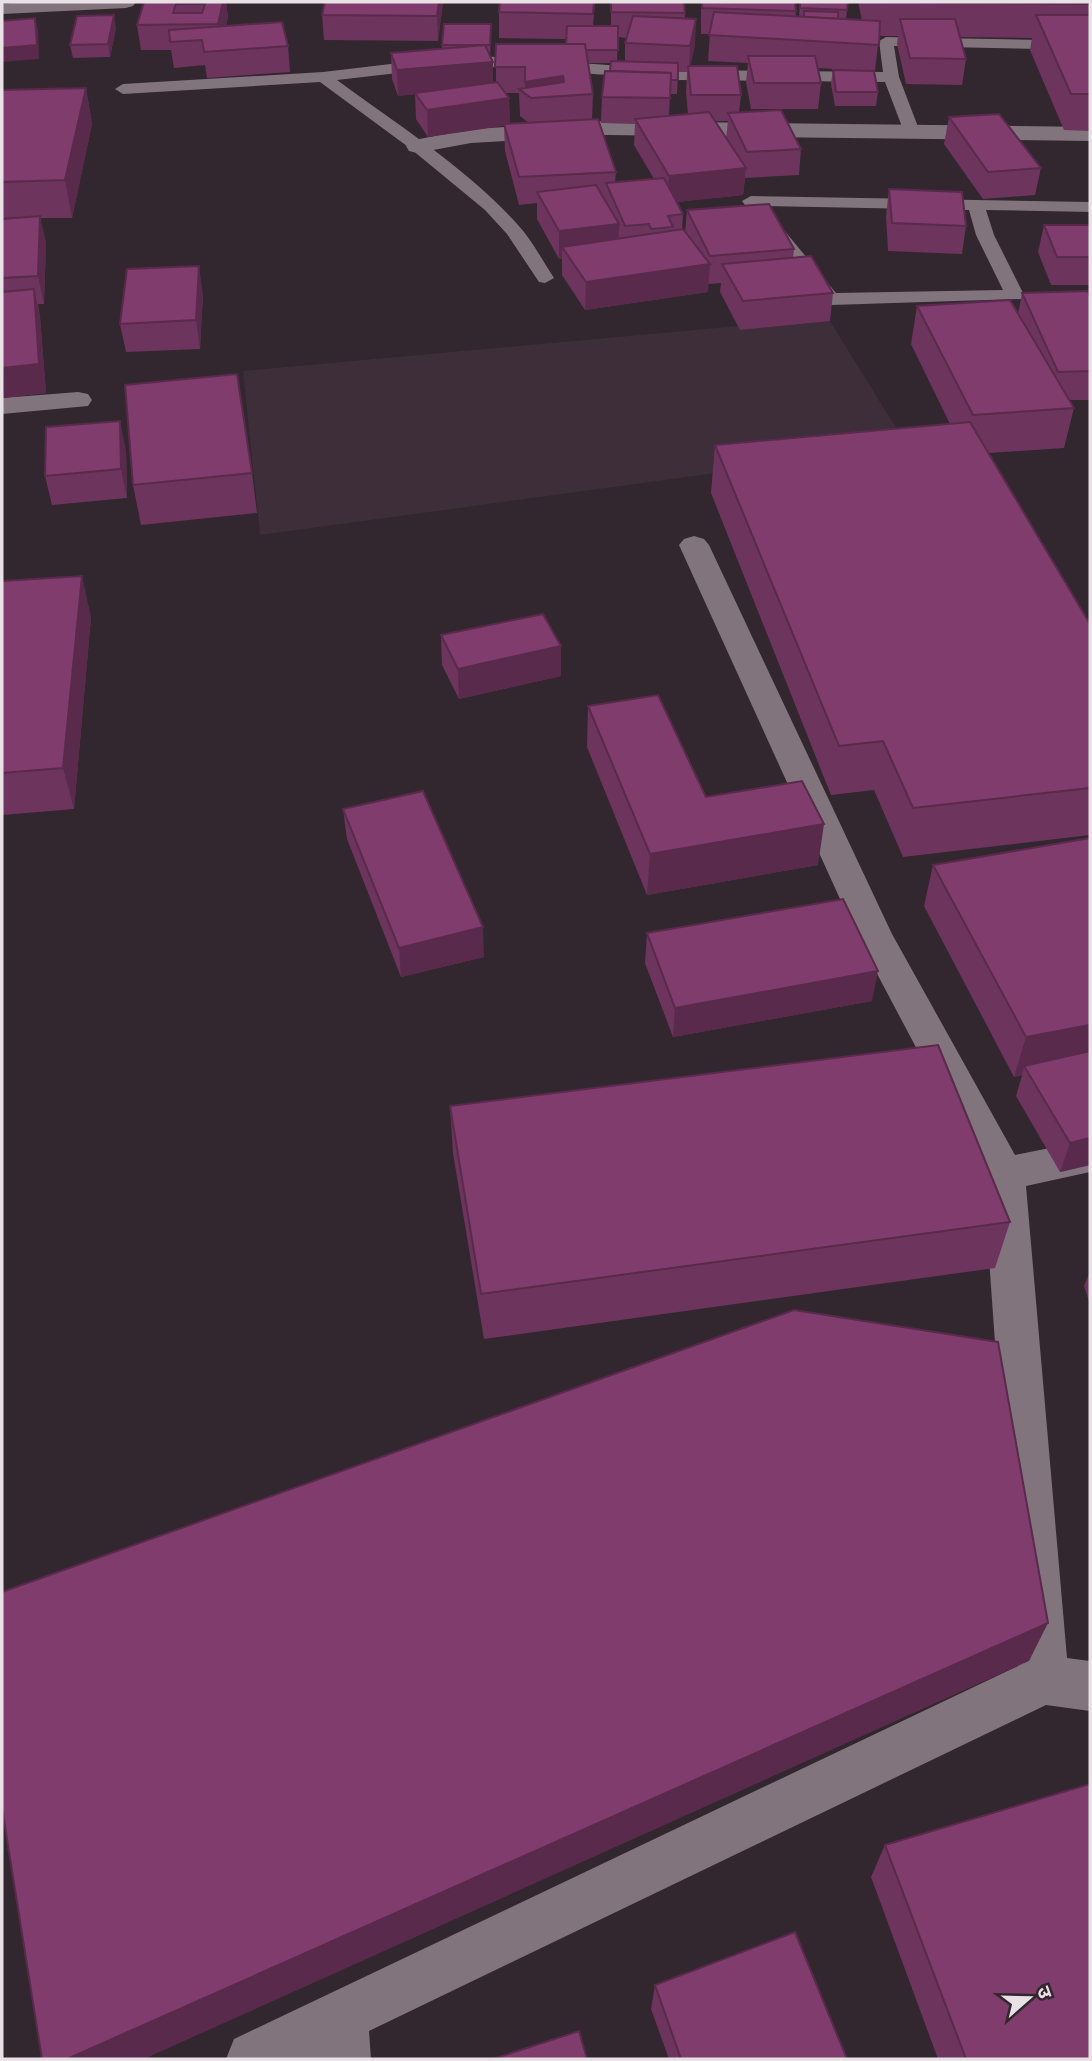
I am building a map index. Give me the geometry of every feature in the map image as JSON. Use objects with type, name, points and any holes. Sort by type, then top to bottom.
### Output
[{"type":"street","points":[[2,8],[126,2]]},
{"type":"street","points":[[417,146],[471,136],[607,128],[1090,134]]},
{"type":"street","points":[[2,406],[78,401]]},
{"type":"street","points":[[254,2059],[342,2037],[1067,1683],[1004,1174],[874,934],[694,545]]},
{"type":"street","points":[[1004,1174],[1090,1156]]},
{"type":"lane","points":[[912,132],[891,77],[886,41],[1090,46]]},
{"type":"lane","points":[[123,89],[323,77],[467,60],[679,75],[891,77]]},
{"type":"lane","points":[[323,77],[417,146],[491,206],[514,231],[545,278]]},
{"type":"lane","points":[[976,204],[985,235],[1015,295],[831,299],[751,201],[953,203],[1090,207]]},
{"type":"shaded area","points":[[828,318],[908,447],[260,535],[243,371]]},
{"type":"building","points":[[144,2],[223,2],[218,24],[137,25]],"holes":[[[176,4],[205,4],[202,13],[173,13]]]},
{"type":"building","points":[[325,2],[439,2],[437,16],[322,15]]},
{"type":"building","points":[[500,2],[594,2],[593,14],[499,12]]},
{"type":"building","points":[[611,2],[684,2],[685,13],[611,12]]},
{"type":"building","points":[[702,2],[795,2],[796,11],[702,8]]},
{"type":"building","points":[[800,2],[848,2],[847,10],[800,8]]},
{"type":"building","points":[[870,2],[1090,2],[1090,4]]},
{"type":"building","points":[[804,11],[838,12],[838,19],[804,17]]},
{"type":"building","points":[[714,12],[880,21],[879,45],[709,35]]},
{"type":"building","points":[[114,15],[108,44],[70,45],[77,16]]},
{"type":"building","points":[[1036,15],[1090,15],[1090,94],[1071,94]]},
{"type":"building","points":[[633,16],[696,19],[690,46],[625,43]]},
{"type":"building","points":[[35,18],[37,45],[2,48],[2,21]]},
{"type":"building","points":[[900,19],[955,19],[966,59],[910,58]]},
{"type":"building","points":[[282,22],[288,46],[204,52],[202,40],[170,42],[169,30]]},
{"type":"building","points":[[444,24],[491,24],[490,45],[442,45]]},
{"type":"building","points":[[567,26],[618,26],[618,50],[585,50],[585,44],[566,44]]},
{"type":"building","points":[[496,44],[585,44],[593,94],[531,98],[519,89],[564,82],[563,76],[525,82],[525,67],[495,67]]},
{"type":"building","points":[[485,45],[493,62],[397,70],[391,53]]},
{"type":"building","points":[[748,56],[815,56],[821,83],[754,83]]},
{"type":"building","points":[[611,61],[678,63],[678,80],[671,80],[671,73],[610,71]]},
{"type":"building","points":[[688,66],[737,66],[741,95],[691,95]]},
{"type":"building","points":[[833,70],[874,71],[878,92],[836,92]]},
{"type":"building","points":[[605,71],[671,73],[670,98],[602,97]]},
{"type":"building","points":[[497,82],[509,98],[427,110],[415,93]]},
{"type":"building","points":[[86,88],[65,180],[2,182],[2,90]]},
{"type":"building","points":[[781,110],[801,149],[747,152],[728,113]]},
{"type":"building","points":[[709,112],[746,168],[669,176],[635,119]]},
{"type":"building","points":[[999,114],[1041,168],[988,172],[949,117]]},
{"type":"building","points":[[598,119],[616,172],[519,177],[504,124]]},
{"type":"building","points":[[664,178],[683,214],[668,216],[673,227],[651,229],[649,224],[625,226],[606,183]]},
{"type":"building","points":[[596,185],[619,224],[559,231],[537,192]]},
{"type":"building","points":[[889,189],[962,192],[966,226],[892,223]]},
{"type":"building","points":[[769,204],[794,249],[710,256],[687,210]]},
{"type":"building","points":[[40,216],[38,276],[2,278],[2,219]]},
{"type":"building","points":[[1044,225],[1090,225],[1090,257],[1057,257]]},
{"type":"building","points":[[683,229],[710,264],[586,282],[562,247]]},
{"type":"building","points":[[811,256],[833,293],[743,301],[722,264]]},
{"type":"building","points":[[199,266],[196,320],[120,324],[127,269]]},
{"type":"building","points":[[34,289],[39,364],[2,368],[2,292]]},
{"type":"building","points":[[1088,291],[1090,371],[1058,372],[1022,293]]},
{"type":"building","points":[[1010,300],[1074,408],[973,415],[917,306]]},
{"type":"building","points":[[237,374],[252,473],[133,485],[125,385]]},
{"type":"building","points":[[120,421],[121,469],[45,476],[46,427]]},
{"type":"building","points":[[970,422],[1090,624],[1090,788],[913,808],[883,741],[839,746],[715,445]]},
{"type":"building","points":[[82,576],[63,768],[2,773],[2,581]]},
{"type":"building","points":[[543,614],[561,646],[458,669],[441,635]]},
{"type":"building","points":[[658,695],[706,797],[802,781],[824,824],[650,854],[588,706]]},
{"type":"building","points":[[423,791],[483,927],[399,948],[343,809]]},
{"type":"building","points":[[1090,838],[1090,1025],[1026,1037],[933,865]]},
{"type":"building","points":[[843,899],[878,971],[675,1008],[647,933]]},
{"type":"building","points":[[938,1045],[1010,1222],[481,1294],[450,1106]]},
{"type":"building","points":[[1090,1051],[1090,1138],[1070,1143],[1024,1066]]},
{"type":"building","points":[[794,1310],[998,1342],[1048,1623],[67,2059],[42,2059],[2,1808],[2,1592]]},
{"type":"building","points":[[1090,1784],[1090,2059],[966,2059],[885,1845]]},
{"type":"building","points":[[795,1932],[847,2059],[681,2059],[655,1985]]},
{"type":"building","points":[[579,2031],[587,2059],[493,2059]]}]
